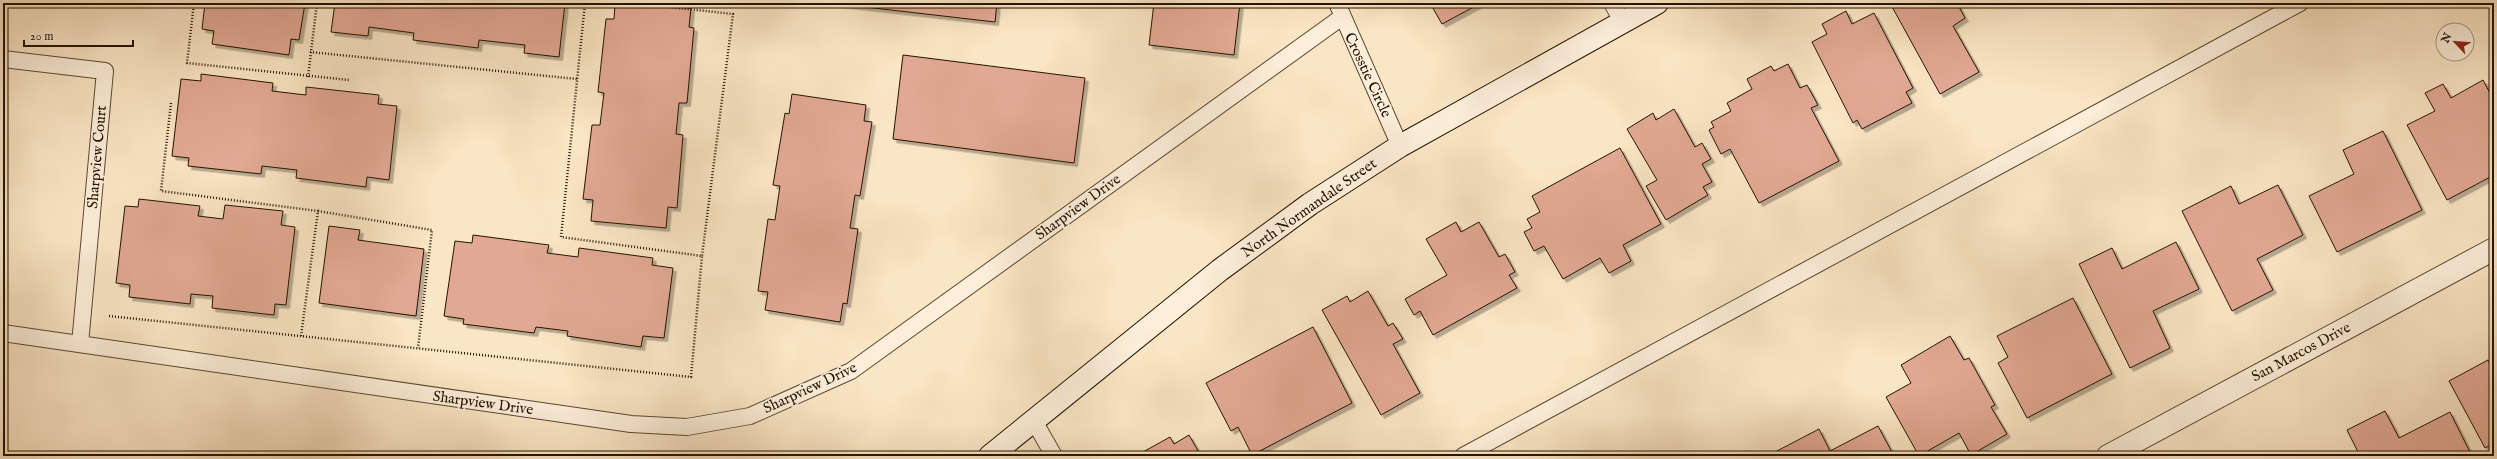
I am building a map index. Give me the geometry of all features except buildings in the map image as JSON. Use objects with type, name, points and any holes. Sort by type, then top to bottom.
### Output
[{"type":"street","name":"North Normandale Street","points":[[990,456],[1220,270],[1310,204],[1400,146],[1617,12],[1657,3]]},
{"type":"street","name":"San Marcos Drive","points":[[2108,456],[2494,248]]},
{"type":"lane","points":[[1463,456],[2300,3]]},
{"type":"lane","name":"Crosstie Circle","points":[[1339,10],[1400,146]]},
{"type":"lane","name":"Sharpview Drive","points":[[80,344],[631,424],[687,427],[750,416],[851,371],[1339,10]]},
{"type":"lane","name":"Sharpview Court","points":[[3,59],[105,71],[80,344]]},
{"type":"lane","points":[[3,333],[80,344]]},
{"type":"lane","points":[[1034,421],[1054,456]]},
{"type":"path","points":[[194,3],[187,63],[308,77],[349,80]]},
{"type":"path","points":[[308,77],[317,3]]},
{"type":"path","points":[[585,3],[561,237],[702,256]]},
{"type":"path","points":[[82,313],[691,377],[702,256],[733,14],[632,3]]},
{"type":"path","points":[[310,52],[577,79]]},
{"type":"path","points":[[171,103],[161,191],[318,211],[432,230],[418,348]]},
{"type":"path","points":[[301,336],[318,211]]}]
